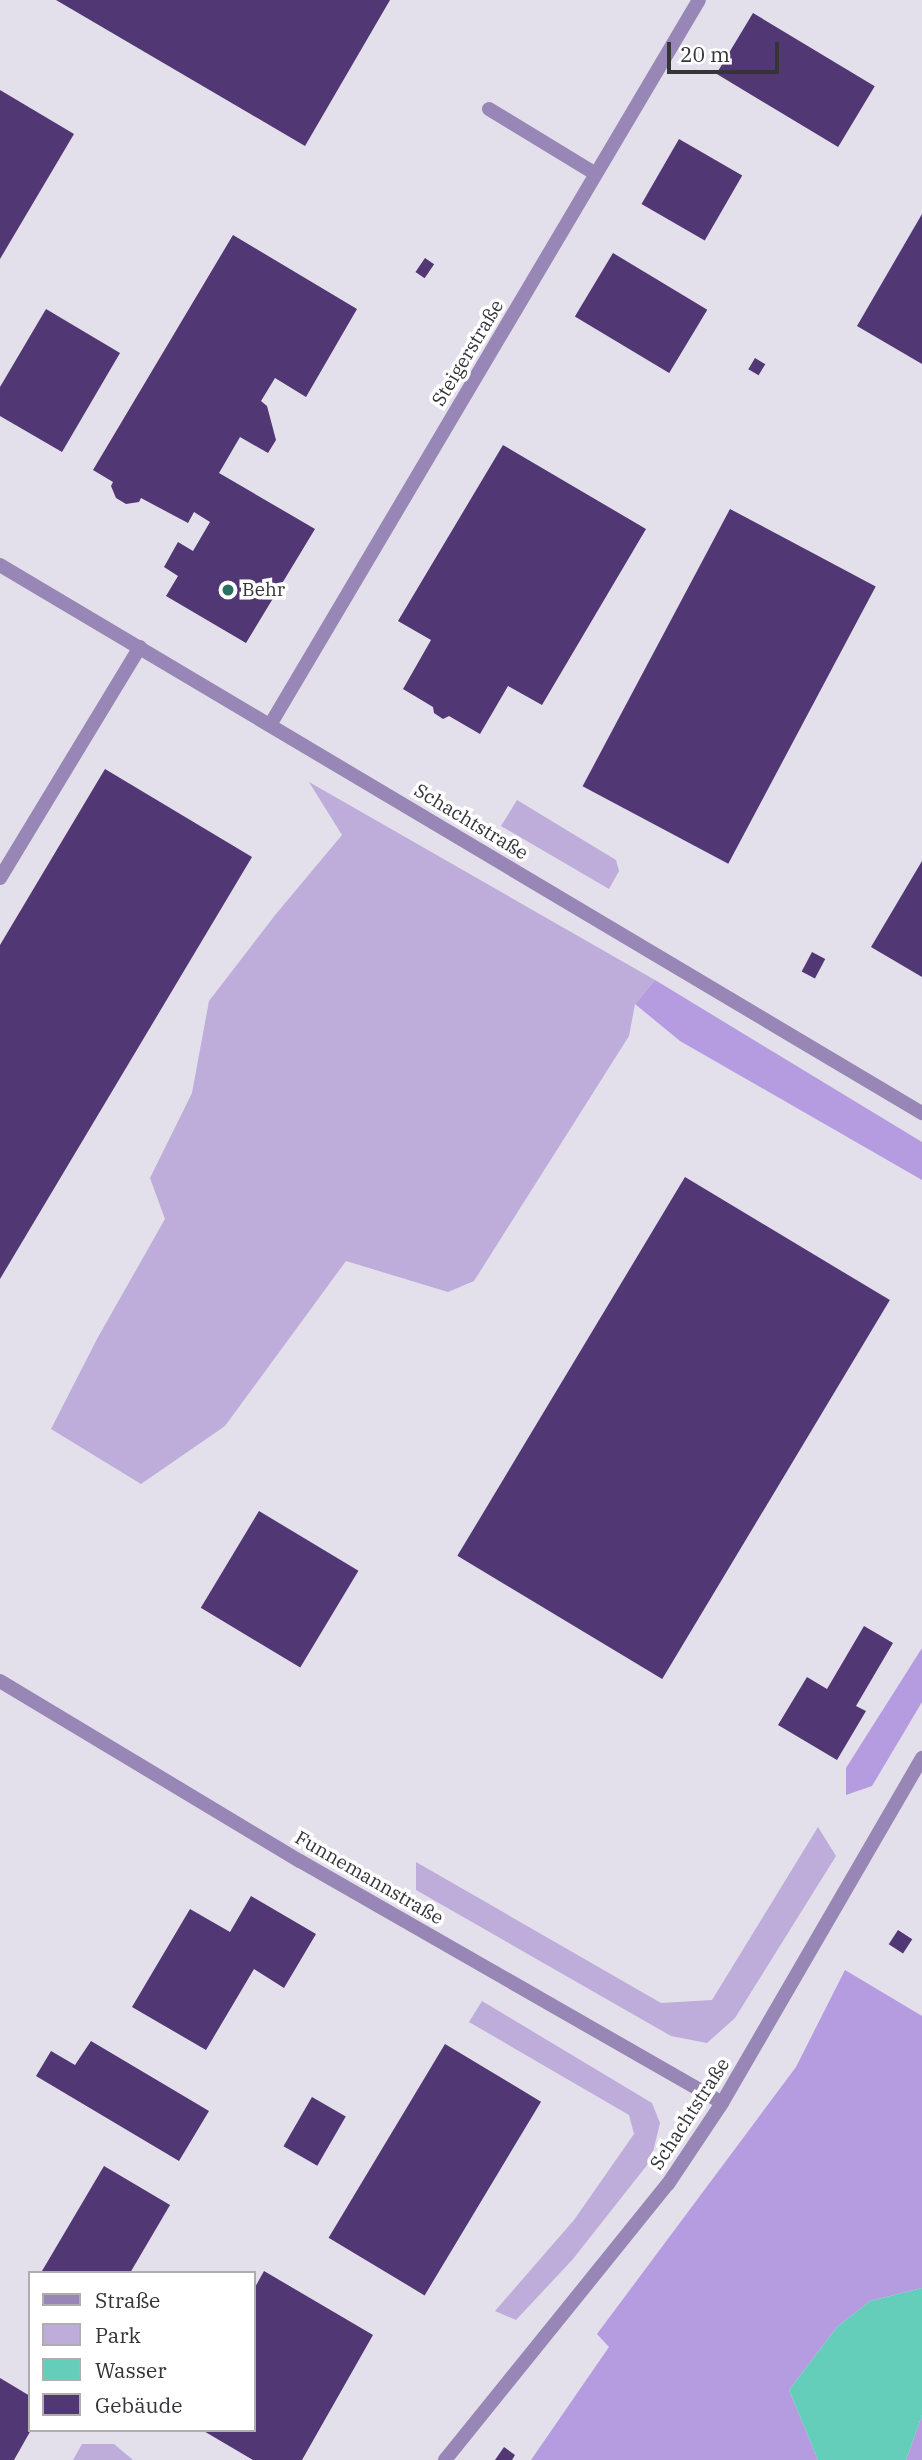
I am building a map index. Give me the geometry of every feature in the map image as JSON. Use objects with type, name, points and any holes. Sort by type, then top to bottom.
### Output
[{"type":"street","name":"Steigerstraße","points":[[270,725],[699,0]]},
{"type":"street","points":[[488,109],[596,174]]},
{"type":"street","name":"Schachtstraße","points":[[0,565],[922,1113]]},
{"type":"street","points":[[0,878],[140,647]]},
{"type":"street","name":"Funnemannstraße","points":[[0,1681],[300,1861],[722,2103]]},
{"type":"street","name":"Schachtstraße","points":[[444,2460],[668,2184],[722,2103],[922,1758]]},
{"type":"green space","points":[[309,782],[655,980],[635,1004],[629,1036],[474,1281],[448,1292],[346,1261],[225,1426],[141,1484],[51,1429],[97,1339],[165,1219],[150,1178],[192,1093],[209,1001],[276,914],[342,835]]},
{"type":"green space","points":[[517,800],[616,860],[619,871],[609,889],[501,826]]},
{"type":"green space","points":[[818,1827],[836,1856],[735,2018],[707,2043],[671,2036],[416,1890],[416,1862],[661,2003],[712,2000]]},
{"type":"green space","points":[[482,2001],[652,2103],[660,2123],[651,2160],[573,2259],[516,2320],[495,2311],[574,2220],[634,2134],[629,2115],[469,2022]]},
{"type":"green space","points":[[82,2444],[114,2444],[133,2460],[73,2460]]},
{"type":"shaded area","points":[[655,980],[922,1142],[922,1180],[680,1041],[635,1004]]},
{"type":"shaded area","points":[[922,1648],[922,1702],[872,1786],[846,1795],[846,1768]]},
{"type":"shaded area","points":[[845,1970],[922,2016],[922,2288],[870,2301],[837,2327],[789,2390],[818,2460],[531,2460],[609,2347],[597,2334],[796,2067]]},
{"type":"shaded area","points":[[922,2415],[922,2460],[906,2460]]},
{"type":"water","points":[[922,2288],[922,2415],[906,2460],[818,2460],[789,2390],[837,2327],[870,2301]]},
{"type":"building","points":[[56,0],[390,0],[305,146]]},
{"type":"building","points":[[753,13],[875,86],[838,147],[716,74]]},
{"type":"building","points":[[0,90],[74,134],[0,259]]},
{"type":"building","points":[[679,139],[742,176],[705,240],[642,204]]},
{"type":"building","points":[[922,214],[922,364],[857,326]]},
{"type":"building","points":[[233,235],[357,309],[306,397],[275,378],[261,401],[267,406],[276,440],[268,453],[240,437],[219,473],[315,529],[246,643],[166,596],[178,576],[164,567],[178,542],[193,551],[210,522],[194,512],[188,523],[141,498],[139,502],[126,504],[116,498],[111,486],[113,482],[93,470]]},
{"type":"building","points":[[613,253],[707,310],[669,373],[575,316]]},
{"type":"building","points":[[425,258],[434,264],[425,278],[415,272]]},
{"type":"building","points":[[46,309],[120,353],[62,452],[0,416],[0,387]]},
{"type":"building","points":[[755,358],[765,364],[759,375],[748,369]]},
{"type":"building","points":[[503,445],[646,529],[542,705],[508,686],[480,734],[449,716],[443,719],[434,713],[433,707],[403,689],[431,640],[398,621]]},
{"type":"building","points":[[730,509],[876,586],[728,864],[583,786]]},
{"type":"building","points":[[105,769],[252,857],[0,1279],[0,945]]},
{"type":"building","points":[[922,861],[922,977],[871,947]]},
{"type":"building","points":[[812,952],[825,959],[815,978],[802,971]]},
{"type":"building","points":[[685,1177],[890,1300],[662,1679],[457,1556]]},
{"type":"building","points":[[259,1511],[358,1571],[300,1668],[201,1608]]},
{"type":"building","points":[[864,1626],[893,1643],[856,1706],[866,1711],[837,1760],[778,1725],[807,1677],[827,1689]]},
{"type":"building","points":[[251,1896],[316,1934],[284,1988],[254,1969],[206,2050],[132,2007],[190,1909],[230,1932]]},
{"type":"building","points":[[898,1930],[912,1939],[903,1954],[889,1944]]},
{"type":"building","points":[[91,2041],[209,2111],[179,2161],[36,2076],[51,2051],[75,2065]]},
{"type":"building","points":[[445,2044],[541,2102],[425,2295],[329,2238]]},
{"type":"building","points":[[312,2097],[346,2116],[317,2166],[284,2146]]},
{"type":"building","points":[[104,2166],[170,2205],[131,2271],[42,2271]]},
{"type":"building","points":[[264,2271],[373,2335],[302,2460],[253,2460],[205,2432],[256,2432],[256,2285]]},
{"type":"building","points":[[0,2378],[28,2395],[30,2432],[14,2460],[0,2460]]},
{"type":"building","points":[[504,2447],[515,2455],[512,2460],[495,2460]]},
{"type":"place","name":"Behr","points":[[228,590]]}]
